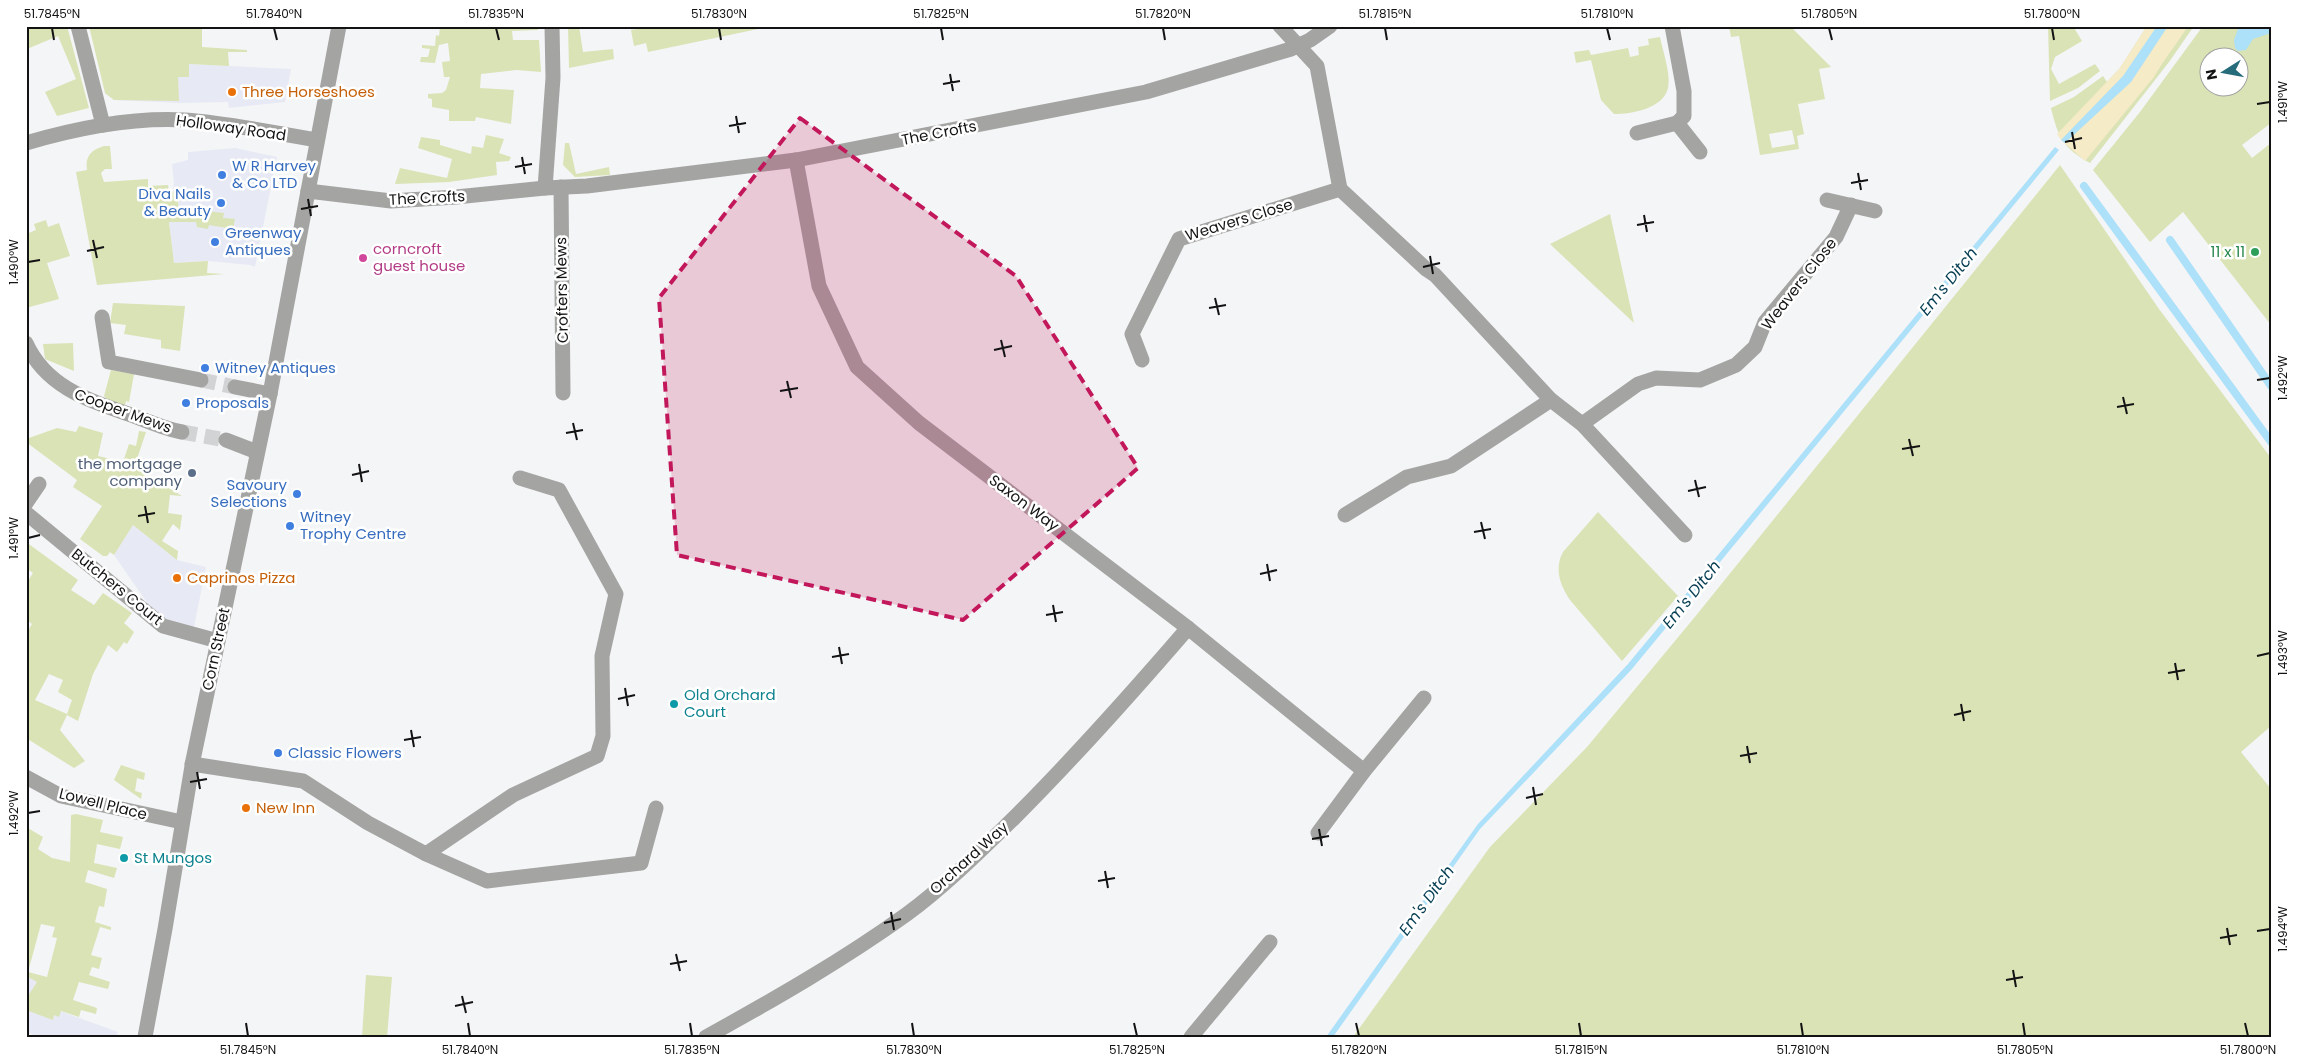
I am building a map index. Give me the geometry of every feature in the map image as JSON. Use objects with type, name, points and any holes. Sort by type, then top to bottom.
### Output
[{"type":"street","points":[[78,26],[103,126]]},
{"type":"street","name":"Corn Street","points":[[145,1037],[192,764],[270,394],[339,26]]},
{"type":"street","points":[[545,188],[553,78],[552,26]]},
{"type":"street","points":[[1280,26],[1299,44],[1313,61],[1319,72],[1340,189],[1426,269],[1436,275],[1551,400],[1582,424],[1685,535]]},
{"type":"street","name":"The Crofts","points":[[308,191],[391,201],[456,197],[545,188],[587,186],[796,160],[1146,92],[1292,49],[1310,40],[1330,26]]},
{"type":"street","points":[[1637,133],[1677,123],[1684,116],[1684,91],[1672,26]]},
{"type":"street","name":"Holloway Road","points":[[26,143],[103,126],[184,120],[318,140]]},
{"type":"street","points":[[1677,123],[1700,152]]},
{"type":"street","name":"Saxon Way","points":[[796,160],[819,286],[857,367],[919,424],[1188,628],[1364,771]]},
{"type":"street","name":"Crofters Mews","points":[[561,187],[564,393]]},
{"type":"street","name":"Weavers Close","points":[[1142,360],[1132,334],[1179,239],[1340,189]]},
{"type":"street","points":[[1827,200],[1875,211]]},
{"type":"street","name":"Weavers Close","points":[[1582,424],[1638,384],[1656,378],[1700,380],[1736,365],[1755,347],[1765,322],[1836,237],[1851,205]]},
{"type":"street","points":[[102,317],[109,362],[202,380]]},
{"type":"street","name":"Cooper Mews","points":[[26,343],[38,365],[67,390],[100,405],[182,432]]},
{"type":"street","points":[[235,387],[270,394]]},
{"type":"street","points":[[1345,516],[1407,477],[1451,466],[1551,400]]},
{"type":"street","points":[[226,440],[257,452]]},
{"type":"street","points":[[426,854],[513,795],[597,756],[603,736],[602,656],[616,594],[559,490],[520,478]]},
{"type":"street","points":[[26,502],[39,484]]},
{"type":"street","name":"Butchers Court","points":[[26,513],[163,626],[218,641]]},
{"type":"street","name":"Orchard Way","points":[[706,1037],[796,987],[908,913],[982,849],[1046,786],[1116,712],[1188,628]]},
{"type":"street","points":[[1318,833],[1364,771],[1424,698]]},
{"type":"street","points":[[192,764],[303,781],[368,824],[426,854],[487,881],[641,863],[656,808]]},
{"type":"street","name":"Lowell Place","points":[[26,777],[61,796],[182,822]]},
{"type":"street","points":[[1191,1037],[1270,942]]},
{"type":"highlighted area","points":[[800,118],[1016,276],[1138,468],[963,620],[677,555],[659,298]]},
{"type":"shaded area","name":"Three Horseshoes","points":[[189,64],[291,69],[285,102],[229,108],[228,102],[179,103],[114,100],[105,93]]},
{"type":"shaded area","points":[[235,148],[277,157],[255,267],[208,261],[174,263],[169,222],[174,182],[172,164],[188,160],[188,152]]},
{"type":"shaded area","points":[[133,525],[177,560],[206,567],[194,627],[167,621],[167,619],[155,614],[114,555]]},
{"type":"shaded area","points":[[26,976],[37,982],[27,999],[118,1032],[116,1037],[39,1037],[26,1032]]},
{"type":"green space","points":[[26,26],[67,26],[89,108],[57,116],[45,92],[76,79],[58,36],[27,49]]},
{"type":"green space","points":[[89,26],[202,26],[202,47],[247,50],[247,52],[228,52],[229,66],[189,64],[189,77],[178,77],[179,101],[114,100],[105,93]]},
{"type":"green space","points":[[440,26],[537,26],[538,30],[512,31],[513,40],[539,40],[541,72],[516,70],[481,74],[480,88],[514,90],[511,124],[476,117],[475,121],[449,121],[449,110],[432,107],[432,99],[428,98],[428,94],[442,93],[446,90],[450,77],[444,77],[442,62],[450,61],[448,43],[439,45],[435,63],[420,62],[421,57],[428,57],[430,49],[422,48],[422,45],[435,46],[436,35],[439,36]]},
{"type":"green space","points":[[568,26],[579,26],[583,52],[613,49],[614,59],[569,68]]},
{"type":"green space","points":[[637,26],[772,26],[648,52],[646,43],[634,46],[631,30],[637,29]]},
{"type":"green space","points":[[1729,26],[1790,26],[1831,67],[1819,69],[1825,99],[1798,104],[1804,134],[1797,136],[1799,149],[1760,155],[1739,36],[1731,37]],"holes":[[[1792,130],[1795,144],[1772,148],[1769,134]]]},
{"type":"green space","points":[[2048,26],[2073,26],[2082,41],[2055,57],[2051,69],[2059,84],[2095,64],[2100,71],[2078,88],[2050,101]]},
{"type":"green space","points":[[2147,26],[2194,26],[2169,62],[2090,163],[2081,158],[2063,141],[2056,127],[2051,108],[2074,97],[2103,76],[2107,82],[2120,68]]},
{"type":"green space","points":[[2203,26],[2271,26],[2271,123],[2242,145],[2252,158],[2271,143],[2271,325],[2183,212],[2150,242],[2093,170],[2140,112]]},
{"type":"green space","points":[[1660,37],[1669,82],[1665,95],[1660,101],[1646,109],[1614,114],[1601,100],[1591,60],[1576,63],[1574,52],[1589,50],[1591,55],[1628,48],[1630,57],[1639,55],[1638,47],[1649,45],[1648,39]]},
{"type":"green space","points":[[486,135],[504,139],[499,153],[511,157],[509,161],[496,162],[497,175],[449,182],[395,184],[400,168],[447,178],[452,159],[418,148],[421,137],[440,140],[440,145],[471,154],[472,146],[483,148]]},
{"type":"green space","points":[[565,143],[569,143],[576,174],[609,167],[610,175],[575,177],[563,165]]},
{"type":"green space","points":[[104,146],[110,146],[112,169],[105,169],[101,173],[104,182],[148,179],[148,186],[168,185],[169,191],[178,192],[178,208],[224,213],[223,218],[235,219],[233,229],[209,225],[208,229],[197,227],[196,222],[169,222],[174,263],[208,261],[207,273],[224,274],[97,285],[76,172],[87,170],[87,161],[90,154]]},
{"type":"green space","points":[[2060,165],[2159,309],[2271,458],[2271,726],[2241,752],[2271,789],[2271,1037],[1353,1037],[1490,847],[1587,747],[1694,618]]},
{"type":"green space","points":[[1610,214],[1634,323],[1550,244]]},
{"type":"green space","points":[[46,220],[48,227],[59,223],[70,256],[47,263],[59,299],[26,308],[26,234],[36,230],[34,224]]},
{"type":"green space","points":[[113,303],[185,306],[180,351],[161,348],[161,340],[124,334],[126,325],[110,323]]},
{"type":"green space","points":[[73,343],[74,371],[45,359],[43,344]]},
{"type":"green space","points":[[111,370],[134,374],[129,402],[126,401],[125,406],[104,396]]},
{"type":"green space","points":[[79,426],[103,433],[98,456],[123,462],[129,444],[136,446],[139,431],[146,432],[134,468],[182,496],[170,495],[168,513],[182,515],[180,530],[173,524],[162,541],[178,551],[177,560],[133,525],[114,555],[110,552],[107,556],[103,556],[80,539],[102,506],[73,487],[77,480],[26,442],[26,432],[29,438],[57,428],[76,432]]},
{"type":"green space","points":[[1598,512],[1678,596],[1622,661],[1570,600],[1563,589],[1559,577],[1560,558],[1563,552]]},
{"type":"green space","points":[[26,542],[78,580],[71,590],[94,605],[103,593],[132,613],[124,623],[134,632],[127,644],[124,642],[117,652],[108,645],[93,674],[78,721],[67,715],[60,730],[85,761],[74,768],[26,738],[26,634],[32,624],[26,619],[26,584],[33,573],[26,568]],"holes":[[[49,674],[63,680],[58,692],[72,700],[67,714],[35,700]]]},
{"type":"green space","points":[[121,765],[145,773],[144,780],[137,778],[135,791],[142,793],[141,799],[114,780]]},
{"type":"green space","points":[[76,814],[103,820],[100,832],[123,837],[120,849],[97,844],[94,863],[117,868],[114,878],[88,870],[85,882],[107,889],[104,907],[99,906],[95,922],[111,927],[111,930],[100,927],[91,955],[102,958],[99,969],[92,967],[89,975],[110,982],[108,989],[79,982],[73,1000],[97,1008],[96,1014],[81,1010],[79,1017],[61,1011],[59,1017],[54,1015],[53,1020],[26,1010],[26,999],[37,982],[26,976],[26,827],[43,837],[38,849],[52,858],[70,862],[71,815]],"holes":[[[41,924],[55,927],[52,937],[57,938],[47,977],[28,972]]]},
{"type":"green space","points":[[366,975],[392,977],[387,1037],[362,1037]]},
{"type":"sand","points":[[2147,26],[2188,26],[2154,77],[2085,161],[2061,140],[2057,134],[2120,68]]},
{"type":"water","points":[[2157,26],[2168,26],[2131,82],[2065,143],[2061,140],[2123,76]]},
{"type":"water","points":[[2239,26],[2271,26],[2271,33],[2253,39],[2247,48],[2235,48],[2234,40]]},
{"type":"water","name":"Em's Ditch","points":[[2055,147],[2059,150],[1632,669],[1480,829],[1333,1037],[1326,1037],[1478,824],[1628,664]]},
{"type":"waterway","points":[[2084,186],[2271,442]]},
{"type":"waterway","points":[[2170,240],[2271,386]]},
{"type":"tunnel","points":[[201,380],[235,387]]},
{"type":"tunnel","points":[[182,432],[226,440]]},
{"type":"place","name":"Three Horseshoes","points":[[232,92]]},
{"type":"place","name":"W R Harvey & Co LTD","points":[[222,175]]},
{"type":"place","name":"Diva Nails & Beauty","points":[[221,203]]},
{"type":"place","name":"Greenway Antiques","points":[[215,242]]},
{"type":"place","name":"11 x 11","points":[[2255,252]]},
{"type":"place","name":"corncroft guest house","points":[[363,258]]},
{"type":"place","name":"Witney Antiques","points":[[205,368]]},
{"type":"place","name":"Proposals","points":[[186,403]]},
{"type":"place","name":"the mortgage company","points":[[192,473]]},
{"type":"place","name":"Savoury Selections","points":[[297,494]]},
{"type":"place","name":"Witney Trophy Centre","points":[[290,526]]},
{"type":"place","name":"Caprinos Pizza","points":[[177,578]]},
{"type":"place","name":"Old Orchard Court","points":[[674,704]]},
{"type":"place","name":"Classic Flowers","points":[[278,753]]},
{"type":"place","name":"New Inn","points":[[246,808]]},
{"type":"place","name":"St Mungos","points":[[124,858]]}]
